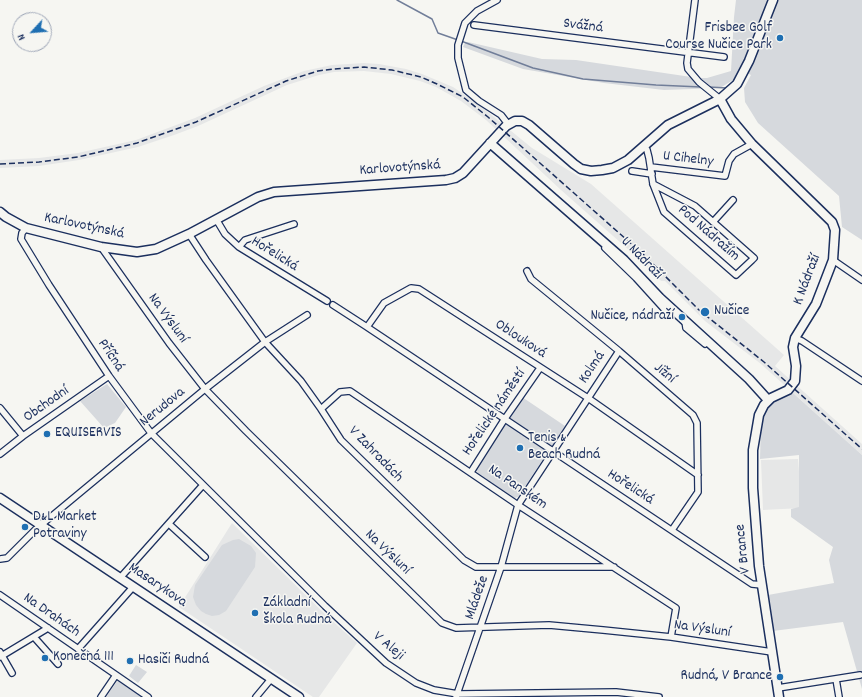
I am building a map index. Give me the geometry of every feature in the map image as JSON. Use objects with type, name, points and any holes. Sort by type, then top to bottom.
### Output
[{"type":"street","points":[[497,0],[477,11],[465,23],[458,45],[458,58],[466,90],[501,115],[508,124],[515,121],[526,123],[574,164],[581,169],[591,171],[602,170],[628,160],[668,125],[720,99],[737,84],[746,67],[773,0]]},
{"type":"street","points":[[695,0],[688,53],[688,69],[691,74],[720,99]]},
{"type":"street","name":"Svážná","points":[[474,25],[724,57]]},
{"type":"street","name":"K Nádraží","points":[[720,99],[731,119],[752,144],[832,222],[835,230],[833,260],[816,304],[795,338]]},
{"type":"street","name":"Karlovotýnská","points":[[0,212],[26,228],[102,247],[137,252],[156,249],[189,234],[258,197],[274,192],[446,180],[456,178],[463,173],[508,124]]},
{"type":"street","name":"U Nádraží","points":[[490,143],[624,260],[672,310],[749,379],[768,400]]},
{"type":"street","name":"U Cihelny","points":[[651,167],[725,176],[729,161],[734,154],[752,144]]},
{"type":"street","name":"Pod Nádražím","points":[[644,146],[647,150],[653,184],[664,212],[736,275],[754,258],[695,206],[653,184]]},
{"type":"street","points":[[632,171],[652,174]]},
{"type":"street","name":"Pod Nádražím","points":[[713,222],[733,200]]},
{"type":"street","name":"Hořelická","points":[[216,219],[225,234],[239,247],[327,301]]},
{"type":"street","points":[[239,247],[245,240],[294,224]]},
{"type":"street","name":"Příčná","points":[[26,228],[22,233],[21,239],[49,285],[109,376],[151,433],[203,485]]},
{"type":"street","name":"V Zahradách","points":[[189,234],[265,342],[301,381],[341,440],[464,560],[476,567],[614,567]]},
{"type":"street","name":"Na Výsluní","points":[[102,247],[169,343],[206,389],[263,448],[442,623],[456,628],[549,625],[671,637],[772,652]]},
{"type":"street","points":[[833,260],[862,280]]},
{"type":"street","name":"Jižní","points":[[527,271],[530,279],[619,351],[693,415],[697,423],[698,492],[672,530]]},
{"type":"street","name":"Oblouková","points":[[367,328],[384,303],[411,288],[419,289],[588,398],[698,475]]},
{"type":"street","points":[[333,305],[367,328]]},
{"type":"street","name":"Nerudova","points":[[0,559],[7,558],[41,526],[151,433],[265,342],[307,315]]},
{"type":"street","name":"Hořelická","points":[[367,328],[752,584],[762,586]]},
{"type":"street","points":[[768,400],[788,390],[795,381],[796,366],[793,347],[795,338],[802,341],[862,381]]},
{"type":"street","name":"Kolmá","points":[[588,398],[619,351]]},
{"type":"street","name":"Hořelické náměstí","points":[[470,472],[540,368]]},
{"type":"street","name":"Obchodní","points":[[0,454],[22,436],[109,376]]},
{"type":"street","name":"Na Panském","points":[[321,409],[340,392],[350,391],[518,505],[676,608],[671,637]]},
{"type":"street","points":[[518,505],[588,398]]},
{"type":"street","name":"V Brance","points":[[768,400],[759,415],[753,450],[755,516],[762,586],[779,697]]},
{"type":"street","points":[[0,408],[22,436]]},
{"type":"street","points":[[120,578],[203,485]]},
{"type":"street","name":"V Aleji","points":[[203,485],[386,663],[416,683],[434,690],[457,696],[615,694],[659,697]]},
{"type":"street","name":"Masarykova","points":[[0,498],[299,697]]},
{"type":"street","name":"Mládeže","points":[[457,696],[501,567],[518,505]]},
{"type":"street","points":[[169,524],[205,557]]},
{"type":"street","points":[[78,649],[133,587]]},
{"type":"street","name":"Na Drahách","points":[[0,595],[148,697]]},
{"type":"street","points":[[12,673],[1,655],[48,628]]},
{"type":"street","points":[[34,636],[58,664]]},
{"type":"street","points":[[102,697],[116,675]]},
{"type":"street","points":[[778,688],[860,675]]},
{"type":"street","points":[[256,697],[271,679]]},
{"type":"street","points":[[836,679],[838,697]]},
{"type":"shaded area","points":[[736,0],[768,0],[741,67],[733,80],[720,88],[664,90],[604,83],[523,69],[463,47],[465,43],[468,42],[542,59],[576,60],[698,78],[707,78],[731,71]]},
{"type":"shaded area","points":[[777,0],[862,0],[862,240],[842,227],[839,196],[758,123],[745,102],[744,88],[751,75],[747,73]]},
{"type":"shaded area","points":[[364,63],[406,69],[453,87],[478,104],[532,148],[591,184],[784,355],[775,366],[862,444],[862,455],[761,364],[705,321],[665,281],[661,281],[638,258],[561,190],[486,120],[461,101],[436,87],[420,81],[391,74],[364,71],[334,72],[319,75],[287,85],[198,126],[138,147],[79,160],[39,166],[0,168],[0,160],[39,158],[78,153],[136,140],[195,118],[264,86],[304,71],[332,65]]},
{"type":"shaded area","points":[[107,384],[126,407],[115,423],[104,428],[80,401]]},
{"type":"shaded area","points":[[793,393],[862,455],[862,689],[843,622],[773,631],[768,595],[834,583],[829,560],[833,547],[791,517],[791,509],[799,507],[799,455],[760,459],[761,420],[766,410],[773,401]]},
{"type":"shaded area","name":"Tenis & Beach Rudná","points":[[522,397],[565,426],[518,497],[514,498],[478,473],[476,469]]},
{"type":"shaded area","points":[[798,459],[802,508],[763,510],[761,460]]},
{"type":"shaded area","name":"Základní škola Rudná","points":[[232,523],[329,618],[357,643],[319,697],[313,697],[179,607]]},
{"type":"shaded area","points":[[239,539],[251,546],[256,553],[255,567],[226,611],[219,615],[212,616],[206,614],[196,605],[193,597],[195,585],[222,545]]},
{"type":"shaded area","points":[[136,665],[147,672],[138,683],[129,676]]},
{"type":"shaded area","points":[[118,680],[119,681],[143,697],[106,697]]},
{"type":"waterway","points":[[397,0],[432,19],[438,33],[458,40]]},
{"type":"waterway","points":[[461,41],[533,68],[583,79],[701,87]]},
{"type":"waterway","points":[[709,87],[727,88]]},
{"type":"railway","points":[[0,164],[39,162],[78,157],[137,143],[196,122],[286,81],[318,71],[364,67],[392,70],[421,77],[463,97],[488,117],[645,256],[699,310],[764,362],[862,449]]},
{"type":"place","name":"Frisbee Golf Course Nučice Park","points":[[780,38]]},
{"type":"place","name":"Nučice","points":[[705,312]]},
{"type":"place","name":"Nučice, nádraží","points":[[682,317]]},
{"type":"place","name":"EQUISERVIS","points":[[47,434]]},
{"type":"place","name":"Tenis & Beach Rudná","points":[[520,448]]},
{"type":"place","name":"D&L Market Potraviny","points":[[25,527]]},
{"type":"place","name":"Základní škola Rudná","points":[[255,613]]},
{"type":"place","name":"Konečná 111","points":[[45,658]]},
{"type":"place","name":"Hasiči Rudná","points":[[130,661]]},
{"type":"place","name":"Rudná, V Brance","points":[[780,677]]}]
